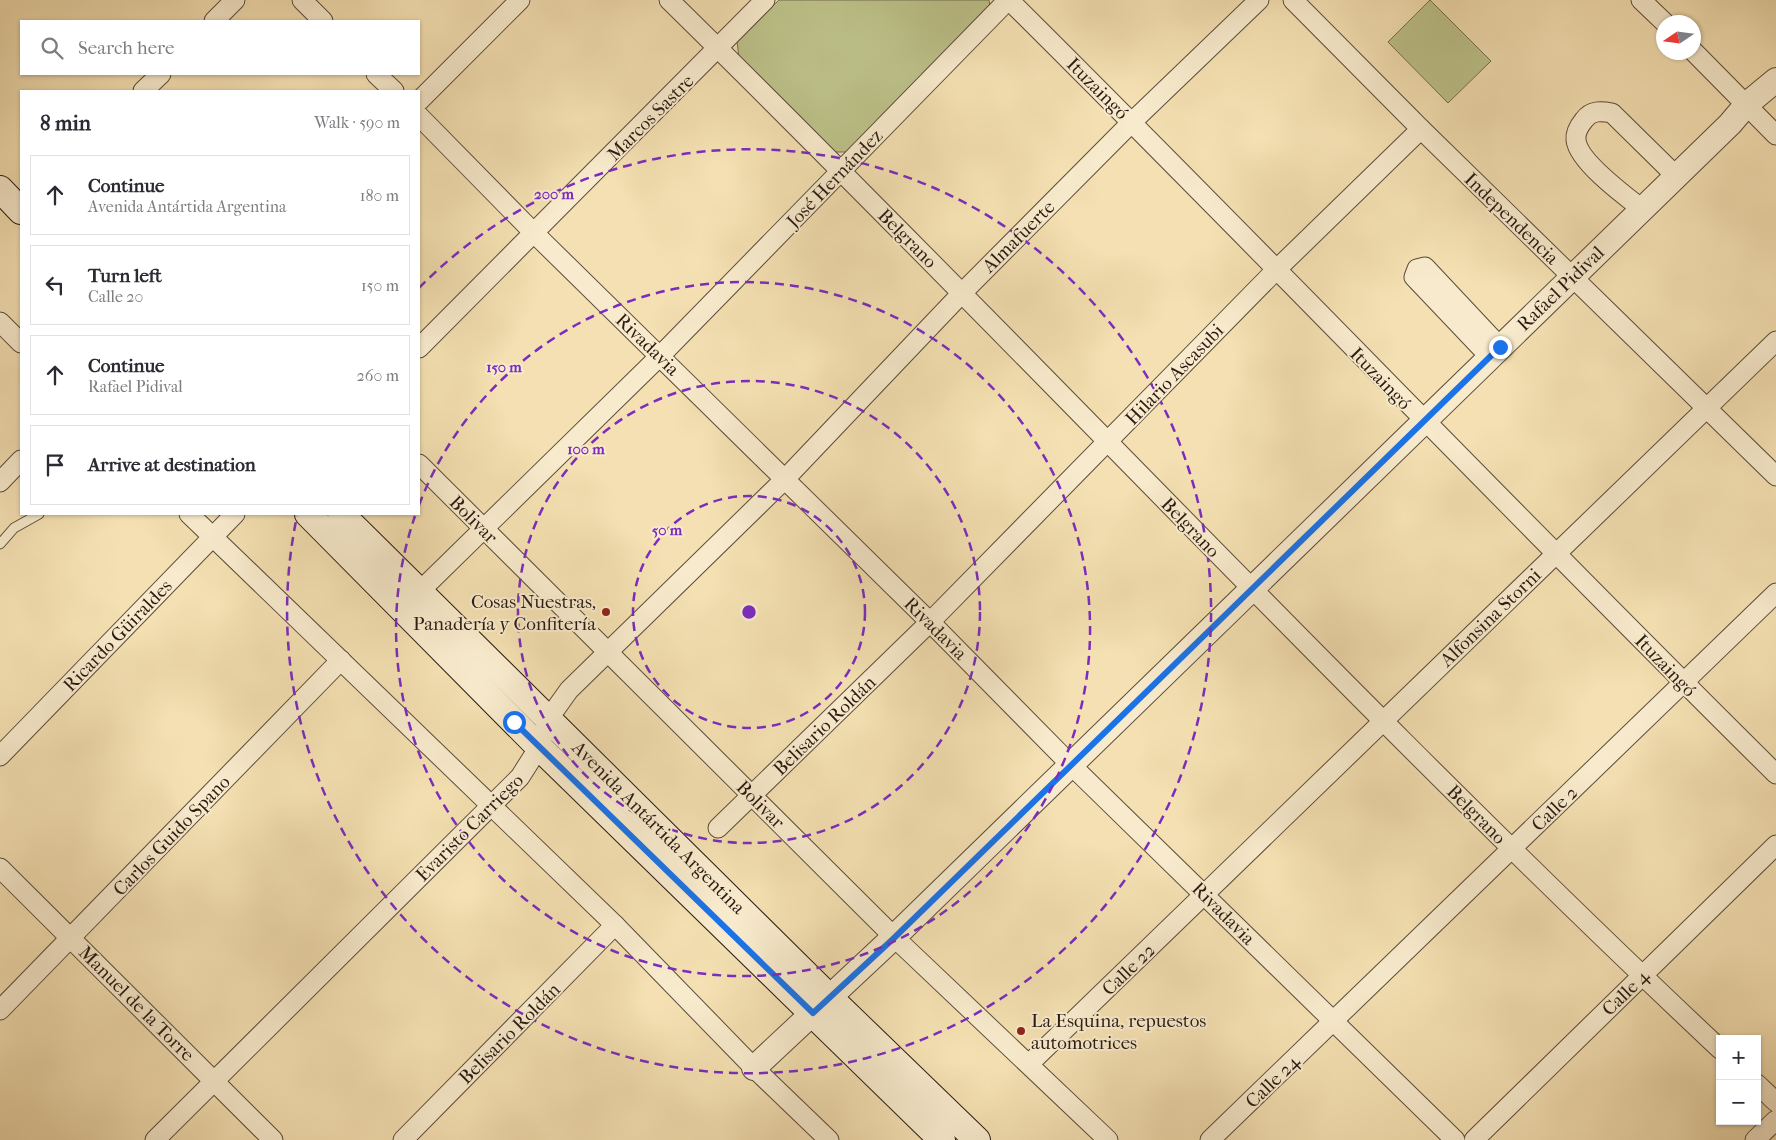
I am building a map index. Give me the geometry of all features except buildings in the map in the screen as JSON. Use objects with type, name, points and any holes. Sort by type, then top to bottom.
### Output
[{"type":"main road","name":"Avenida Antártida Argentina","points":[[309,515],[539,747],[821,1005],[977,1140]]},
{"type":"main road","name":"Avenida Antártida Argentina","points":[[342,515],[549,718],[821,1005],[942,1140]]},
{"type":"street","points":[[215,20],[235,0]]},
{"type":"street","points":[[302,0],[322,20]]},
{"type":"street","points":[[420,100],[520,0]]},
{"type":"street","name":"Belgrano","points":[[669,0],[841,170],[1383,720],[1642,976],[1716,1045]]},
{"type":"street","name":"Marcos Sastre","points":[[534,233],[719,49],[765,0]]},
{"type":"street","name":"Ituzaingó","points":[[1009,0],[1132,122],[1683,683],[1776,774]]},
{"type":"street","name":"José Hernández","points":[[660,356],[1009,0]]},
{"type":"street","name":"Almafuerte","points":[[785,479],[962,293],[1132,122],[1259,0]]},
{"type":"street","name":"Independencia","points":[[1294,0],[1421,129],[1776,476]]},
{"type":"street","points":[[1641,0],[1657,15]]},
{"type":"street","points":[[1701,59],[1776,135]]},
{"type":"street","name":"Rafael Pidival","points":[[1746,104],[1755,82],[1776,62]]},
{"type":"street","points":[[144,90],[159,75]]},
{"type":"street","points":[[377,75],[393,90]]},
{"type":"street","name":"Rafael Pidival","points":[[754,1068],[894,938],[1730,124],[1746,104],[1776,80]]},
{"type":"street","points":[[1642,209],[1623,195],[1580,153],[1576,140],[1578,128],[1588,114],[1602,111],[1612,113],[1676,176]]},
{"type":"street","name":"Rivadavia","points":[[420,117],[534,233],[930,622],[1071,765],[1206,894],[1333,1023],[1455,1140]]},
{"type":"street","name":"Hilario Ascasubi","points":[[930,622],[1276,270],[1421,129]]},
{"type":"street","points":[[420,347],[534,233]]},
{"type":"street","points":[[1425,267],[1495,352],[1414,277],[1417,269],[1425,267]]},
{"type":"street","points":[[0,322],[20,342]]},
{"type":"street","name":"Alfonsina Storni","points":[[1206,894],[1383,720],[1776,341]]},
{"type":"street","points":[[420,591],[660,356]]},
{"type":"street","points":[[0,482],[20,461]]},
{"type":"street","name":"Bolivar","points":[[420,465],[894,938],[1108,1140]]},
{"type":"street","name":"Evaristo Carriego","points":[[155,1140],[213,1080],[520,777],[539,747],[549,718],[569,690],[785,479]]},
{"type":"street","points":[[190,515],[615,925],[754,1068],[829,1140]]},
{"type":"street","name":"Ricardo Güiraldes","points":[[0,756],[234,515]]},
{"type":"street","name":"Calle 2","points":[[1333,1023],[1776,593]]},
{"type":"street","name":"Belisario Roldán","points":[[718,828],[930,622]]},
{"type":"street","name":"Carlos Guido Spano","points":[[0,1010],[341,660]]},
{"type":"street","name":"Calle 4","points":[[1474,1140],[1776,845]]},
{"type":"street","name":"Manuel de la Torre","points":[[0,868],[273,1140]]},
{"type":"street","name":"Calle 22","points":[[1029,1064],[1206,894]]},
{"type":"street","name":"Belisario Roldán","points":[[403,1140],[615,925]]},
{"type":"street","name":"Calle 24","points":[[1210,1140],[1333,1023]]},
{"type":"street","points":[[1761,1088],[1776,1102]]},
{"type":"street","points":[[1755,1140],[1776,1120]]},
{"type":"lane","points":[[0,544],[14,528],[37,515]]},
{"type":"green space","points":[[779,0],[989,0],[990,7],[847,152],[834,152],[739,58],[737,41]]},
{"type":"green space","points":[[1430,0],[1491,61],[1448,103],[1388,42]]},
{"type":"place","name":"Cosas Nuestras, Panadería y Confitería","points":[[606,612]]},
{"type":"place","name":"La Esquina, repuestos automotrices","points":[[1021,1031]]},
{"type":"route","points":[[514,722],[813,1013],[894,938],[1500,347]]}]
